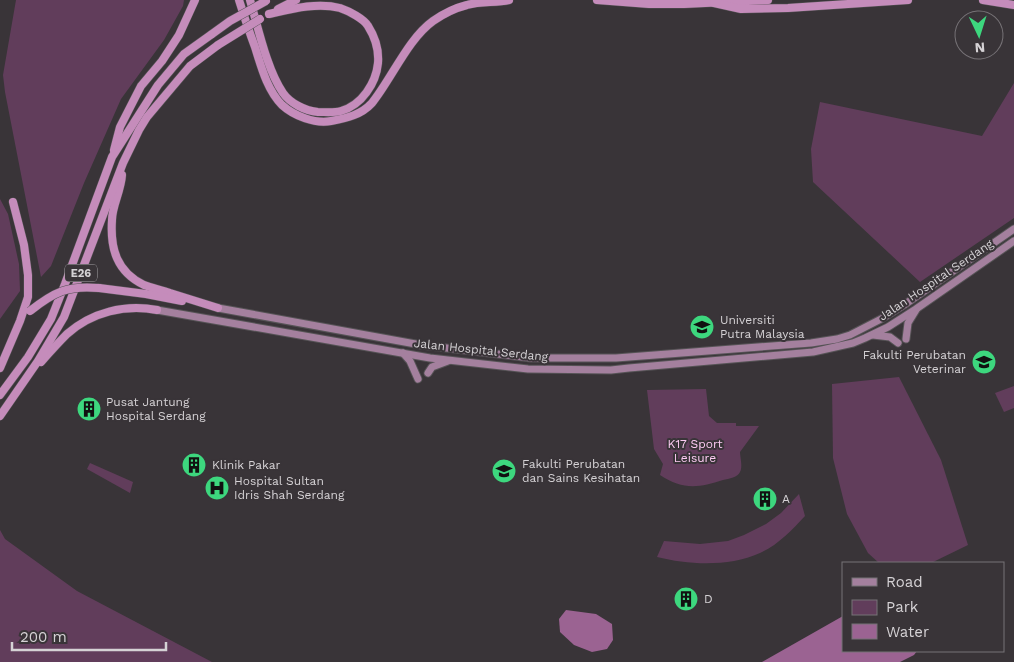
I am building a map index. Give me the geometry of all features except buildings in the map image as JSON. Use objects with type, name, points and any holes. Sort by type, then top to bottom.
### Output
[{"type":"highway","points":[[112,157],[120,127],[137,94],[179,35],[195,0]]},
{"type":"highway","points":[[239,0],[265,77],[282,104],[293,113],[305,118],[327,122],[349,118],[371,104],[411,45],[432,22],[447,12],[468,4],[509,0]]},
{"type":"highway","points":[[250,0],[270,67],[282,92],[290,101],[312,112],[327,112],[341,111],[360,100],[372,84],[378,63],[377,46],[368,25],[352,13],[326,6],[307,7],[269,14]]},
{"type":"highway","name":"E26","points":[[0,395],[28,357],[51,319],[112,157],[158,85],[184,54],[230,21],[267,0]]},
{"type":"highway","name":"E26","points":[[0,416],[64,317],[123,164],[147,117],[190,66],[260,18],[296,0]]},
{"type":"highway","points":[[597,0],[649,4],[768,0]]},
{"type":"highway","points":[[714,3],[741,9],[788,8],[908,0]]},
{"type":"highway","points":[[983,0],[1014,5]]},
{"type":"highway","points":[[123,164],[121,186],[112,217],[111,233],[113,248],[119,264],[128,274],[146,285],[218,308]]},
{"type":"highway","points":[[0,368],[20,321],[28,296],[28,275],[24,245],[13,202]]},
{"type":"highway","points":[[20,321],[30,311],[56,293],[70,288],[85,286],[146,294],[218,308]]},
{"type":"highway","points":[[27,376],[68,333],[86,321],[107,311],[128,308],[157,310]]},
{"type":"main road","name":"Jalan Hospital Serdang","points":[[218,308],[421,345],[531,358],[616,358],[811,343],[850,335],[883,318],[1014,229]]},
{"type":"main road","name":"Jalan Hospital Serdang","points":[[157,310],[450,360],[528,369],[610,370],[813,352],[846,345],[888,327],[1014,241]]},
{"type":"main road","points":[[906,339],[908,323],[916,309]]},
{"type":"main road","points":[[872,335],[890,337],[898,343]]},
{"type":"main road","points":[[403,353],[410,361],[418,379]]},
{"type":"main road","points":[[428,373],[432,367],[450,360]]},
{"type":"green space","points":[[16,0],[184,0],[183,6],[164,40],[121,99],[84,183],[51,266],[41,277],[3,75]]},
{"type":"green space","points":[[1014,83],[1014,218],[920,282],[813,182],[811,149],[820,102],[982,136]]},
{"type":"green space","points":[[0,199],[8,214],[19,264],[20,291],[0,319]]},
{"type":"green space","points":[[899,377],[941,460],[968,545],[933,562],[878,562],[868,553],[847,514],[833,458],[832,384]]},
{"type":"green space","points":[[1014,386],[1014,408],[1004,412],[995,393]]},
{"type":"green space","name":"K17 Sport Leisure","points":[[706,389],[709,416],[717,423],[736,423],[736,426],[759,426],[740,452],[741,467],[737,475],[706,485],[683,485],[660,475],[663,464],[654,449],[647,390]]},
{"type":"green space","points":[[90,463],[133,482],[130,493],[87,469]]},
{"type":"green space","points":[[799,494],[805,516],[790,532],[767,550],[748,558],[722,563],[682,562],[657,557],[664,541],[700,544],[728,541],[744,535],[766,524],[781,513]]},
{"type":"green space","points":[[0,530],[5,539],[77,591],[212,662],[0,662]]},
{"type":"water","points":[[566,610],[596,614],[612,624],[613,640],[607,649],[592,652],[574,645],[560,632],[559,619]]},
{"type":"water","points":[[842,617],[842,652],[916,652],[900,662],[762,662]]},
{"type":"place","name":"Universiti Putra Malaysia","points":[[702,327]]},
{"type":"place","name":"Fakulti Perubatan Veterinar","points":[[984,362]]},
{"type":"place","name":"Pusat Jantung Hospital Serdang","points":[[89,409]]},
{"type":"place","name":"Klinik Pakar","points":[[194,465]]},
{"type":"place","name":"Fakulti Perubatan dan Sains Kesihatan","points":[[504,471]]},
{"type":"place","name":"Hospital Sultan Idris Shah Serdang","points":[[217,488]]},
{"type":"place","name":"A","points":[[765,499]]},
{"type":"place","name":"D","points":[[686,599]]}]
